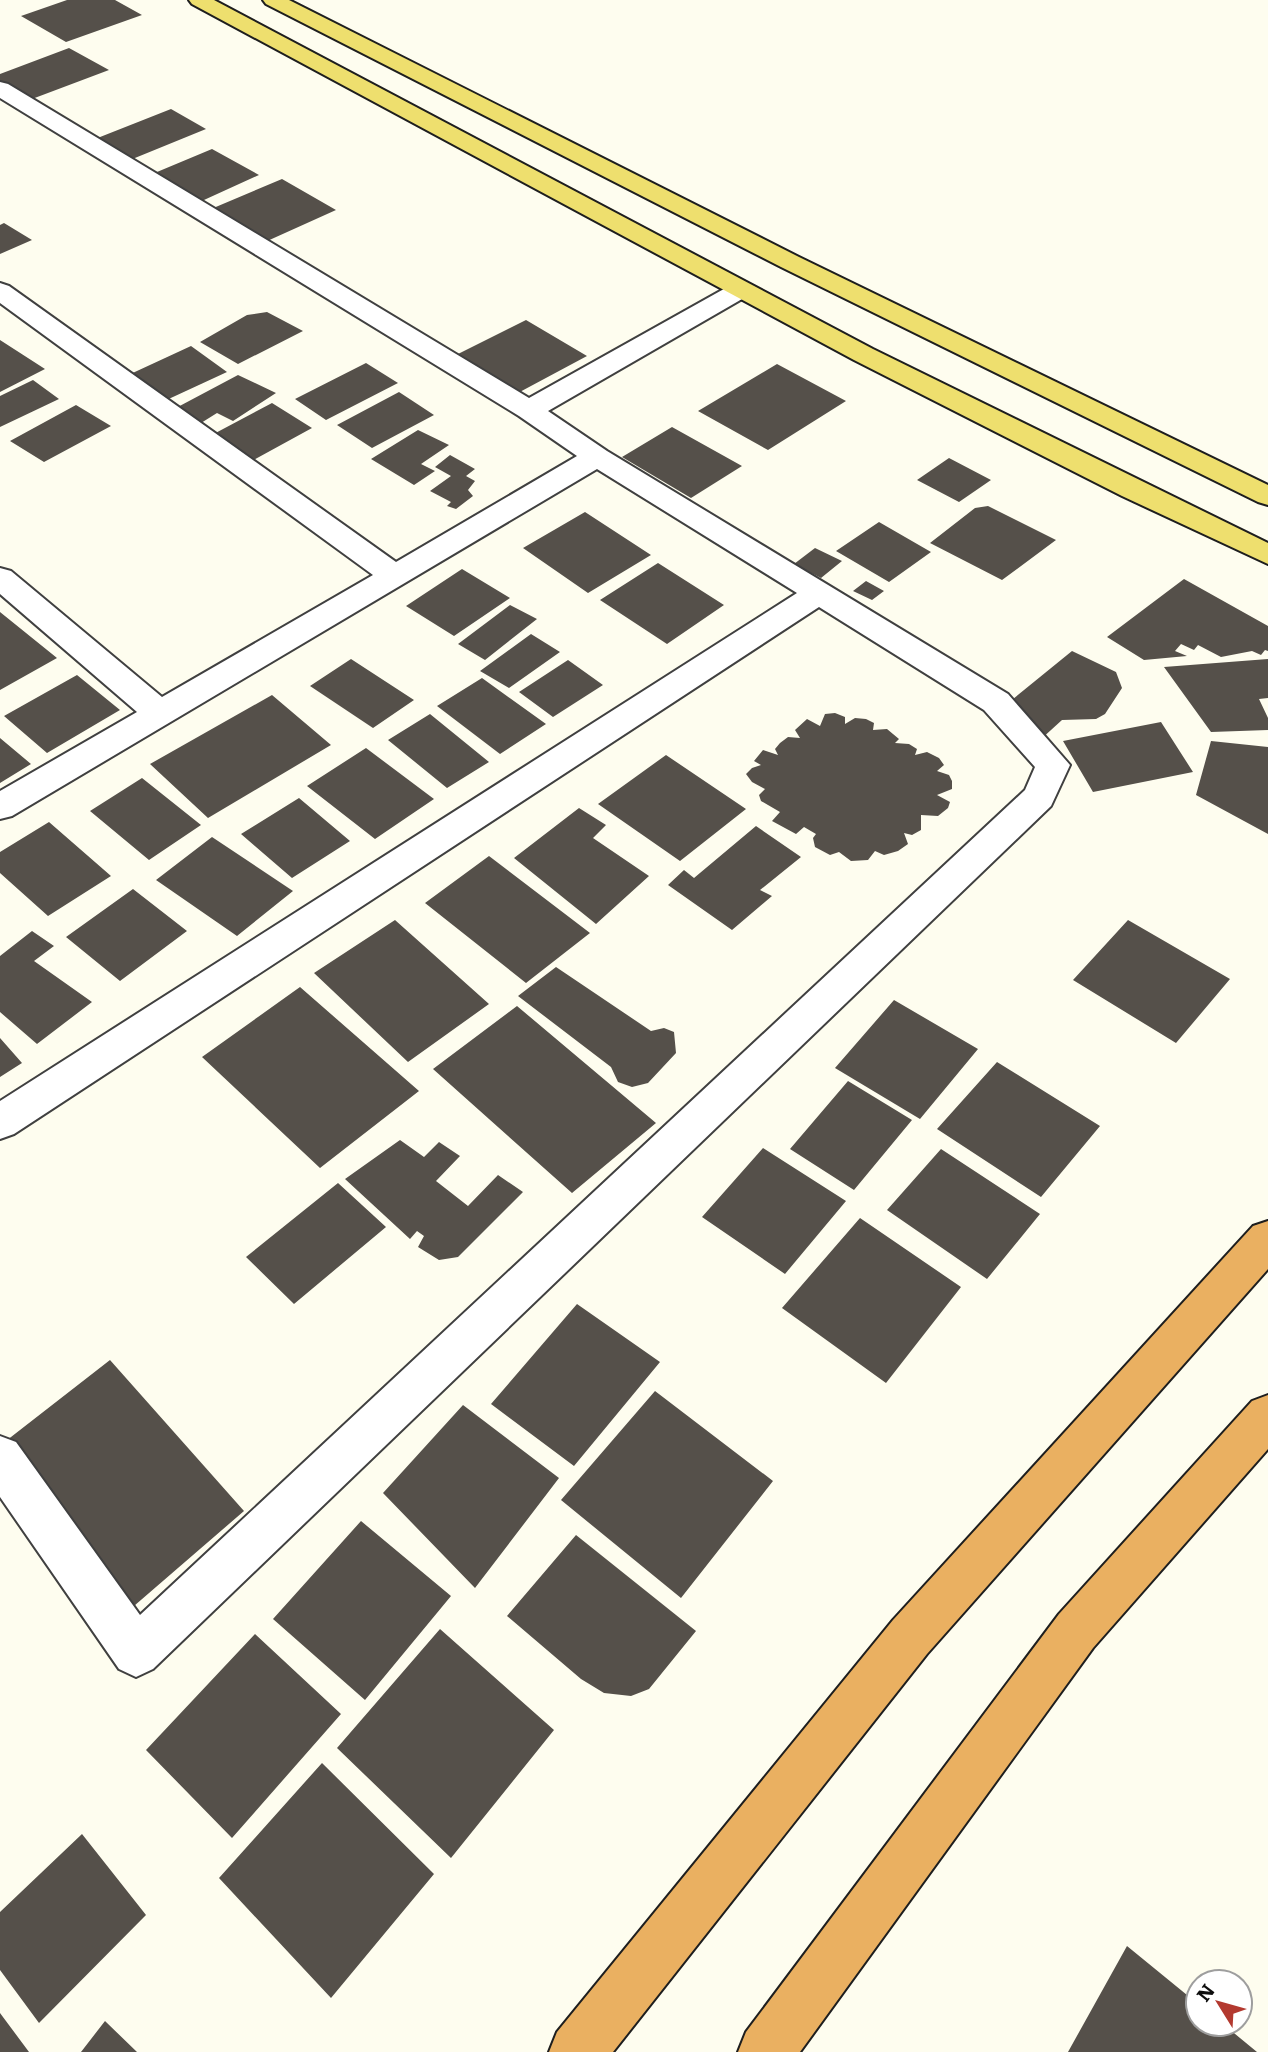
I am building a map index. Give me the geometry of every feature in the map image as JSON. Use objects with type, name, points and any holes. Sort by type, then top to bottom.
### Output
[{"type":"highway","points":[[577,2052],[911,1637],[1268,1239]]},
{"type":"highway","points":[[766,2052],[1076,1631],[1268,1416]]},
{"type":"main road","points":[[199,0],[908,380],[1086,470],[1268,555]]},
{"type":"main road","points":[[273,0],[790,262],[1268,496]]},
{"type":"street","points":[[0,89],[529,410],[597,457],[996,702],[1053,765],[1039,797],[136,1652],[0,1458]]},
{"type":"street","points":[[529,410],[740,290]]},
{"type":"street","points":[[0,291],[394,575]]},
{"type":"street","points":[[0,807],[597,457]]},
{"type":"street","points":[[3,584],[160,715]]},
{"type":"street","points":[[0,1122],[819,593]]},
{"type":"building","points":[[67,0],[115,0],[142,15],[66,42],[21,16]]},
{"type":"building","points":[[69,48],[109,70],[24,102],[0,88],[0,74]]},
{"type":"building","points":[[171,109],[206,129],[130,160],[95,139]]},
{"type":"building","points":[[212,149],[259,175],[193,205],[145,177]]},
{"type":"building","points":[[282,179],[336,210],[265,242],[211,209]]},
{"type":"building","points":[[4,223],[32,240],[0,254],[0,225]]},
{"type":"building","points":[[267,312],[303,331],[238,364],[200,342],[247,315]]},
{"type":"building","points":[[526,320],[587,356],[516,394],[454,356]]},
{"type":"building","points":[[0,340],[45,369],[0,392]]},
{"type":"building","points":[[191,346],[227,372],[160,403],[124,377]]},
{"type":"building","points":[[366,363],[398,383],[326,420],[295,399]]},
{"type":"building","points":[[777,364],[846,401],[768,450],[698,411]]},
{"type":"building","points":[[238,375],[276,393],[233,421],[217,413],[201,423],[174,409]]},
{"type":"building","points":[[33,380],[59,399],[0,427],[0,396]]},
{"type":"building","points":[[399,392],[434,415],[372,448],[337,425]]},
{"type":"building","points":[[272,403],[312,428],[248,463],[208,437]]},
{"type":"building","points":[[76,405],[111,426],[44,462],[10,441]]},
{"type":"building","points":[[672,427],[742,466],[691,498],[622,457]]},
{"type":"building","points":[[418,430],[449,445],[421,464],[435,471],[414,485],[371,459]]},
{"type":"building","points":[[450,455],[475,469],[466,476],[475,481],[468,490],[473,496],[456,509],[447,506],[451,502],[430,491],[451,476],[435,467]]},
{"type":"building","points":[[949,458],[991,480],[959,502],[917,480]]},
{"type":"building","points":[[988,506],[1056,540],[1002,580],[930,543],[975,508]]},
{"type":"building","points":[[585,512],[651,555],[588,593],[523,548]]},
{"type":"building","points":[[879,522],[931,552],[889,582],[836,551]]},
{"type":"building","points":[[815,548],[842,561],[821,578],[794,564]]},
{"type":"building","points":[[658,563],[724,605],[667,644],[600,600]]},
{"type":"building","points":[[462,569],[510,598],[454,636],[406,606]]},
{"type":"building","points":[[1184,579],[1268,626],[1268,651],[1265,650],[1261,655],[1252,651],[1221,657],[1198,645],[1194,650],[1181,644],[1175,651],[1187,656],[1144,660],[1107,637]]},
{"type":"building","points":[[866,581],[884,591],[872,600],[853,591]]},
{"type":"building","points":[[510,605],[537,619],[485,660],[458,644]]},
{"type":"building","points":[[0,612],[57,658],[0,690]]},
{"type":"building","points":[[531,634],[560,652],[509,688],[480,671]]},
{"type":"building","points":[[1072,651],[1116,672],[1122,688],[1105,714],[1096,719],[1062,720],[1040,740],[992,716]]},
{"type":"building","points":[[351,659],[414,700],[373,728],[310,686]]},
{"type":"building","points":[[1268,659],[1268,698],[1259,699],[1268,718],[1268,730],[1211,732],[1164,667]]},
{"type":"building","points":[[568,660],[603,685],[553,717],[519,692]]},
{"type":"building","points":[[77,675],[120,710],[47,753],[4,716]]},
{"type":"building","points":[[482,678],[546,724],[500,754],[437,706]]},
{"type":"building","points":[[272,695],[331,745],[208,818],[150,764]]},
{"type":"building","points":[[835,713],[845,717],[845,724],[855,718],[866,719],[874,723],[873,730],[887,729],[899,739],[895,743],[909,744],[917,749],[915,755],[927,752],[939,758],[944,765],[937,771],[949,775],[952,781],[952,789],[937,795],[950,802],[948,808],[938,816],[921,815],[921,830],[912,835],[904,833],[908,844],[898,851],[884,855],[875,851],[868,860],[851,861],[839,852],[830,855],[815,847],[813,838],[816,834],[804,827],[796,834],[772,821],[780,812],[761,801],[759,795],[765,789],[752,782],[746,774],[761,765],[754,761],[763,750],[778,755],[775,749],[780,743],[788,737],[800,738],[795,730],[807,719],[820,726],[825,714]]},
{"type":"building","points":[[430,714],[489,762],[447,788],[388,740]]},
{"type":"building","points":[[1161,722],[1193,772],[1093,792],[1063,741]]},
{"type":"building","points":[[0,738],[31,764],[0,783]]},
{"type":"building","points":[[1211,741],[1268,747],[1268,834],[1196,795]]},
{"type":"building","points":[[366,748],[434,799],[375,839],[307,786]]},
{"type":"building","points":[[666,755],[746,809],[680,861],[598,804]]},
{"type":"building","points":[[142,778],[201,825],[149,860],[90,811]]},
{"type":"building","points":[[299,798],[350,841],[292,878],[241,834]]},
{"type":"building","points":[[579,808],[606,825],[593,838],[649,876],[596,924],[514,858]]},
{"type":"building","points":[[49,822],[111,876],[48,916],[0,873],[0,852]]},
{"type":"building","points":[[756,826],[801,857],[760,890],[772,896],[732,930],[668,885],[684,870],[694,878]]},
{"type":"building","points":[[212,837],[293,891],[237,936],[156,880]]},
{"type":"building","points":[[489,856],[590,933],[526,983],[425,903]]},
{"type":"building","points":[[133,889],[187,931],[120,981],[66,937]]},
{"type":"building","points":[[395,920],[489,1004],[408,1062],[314,973]]},
{"type":"building","points":[[1128,920],[1230,979],[1176,1043],[1073,980]]},
{"type":"building","points":[[32,931],[54,946],[34,961],[92,1002],[37,1044],[0,1012],[0,956]]},
{"type":"building","points":[[556,967],[651,1031],[664,1028],[674,1032],[676,1053],[648,1083],[632,1087],[618,1082],[611,1067],[518,996]]},
{"type":"building","points":[[300,987],[419,1091],[320,1168],[202,1057]]},
{"type":"building","points":[[894,1000],[978,1049],[920,1119],[835,1068]]},
{"type":"building","points":[[517,1006],[656,1123],[572,1193],[433,1069]]},
{"type":"building","points":[[0,1038],[22,1063],[0,1077]]},
{"type":"building","points":[[997,1062],[1100,1126],[1041,1197],[937,1129]]},
{"type":"building","points":[[848,1081],[912,1120],[854,1190],[790,1149]]},
{"type":"building","points":[[400,1140],[424,1157],[439,1142],[460,1156],[436,1181],[468,1206],[498,1175],[523,1192],[458,1257],[439,1260],[418,1247],[424,1236],[417,1231],[410,1239],[345,1179]]},
{"type":"building","points":[[763,1148],[846,1201],[785,1274],[702,1217]]},
{"type":"building","points":[[941,1149],[1040,1214],[987,1279],[887,1210]]},
{"type":"building","points":[[338,1183],[386,1227],[294,1304],[246,1257]]},
{"type":"building","points":[[860,1218],[961,1287],[886,1383],[782,1308]]},
{"type":"building","points":[[577,1304],[660,1362],[574,1466],[491,1404]]},
{"type":"building","points":[[110,1360],[244,1511],[134,1606],[2,1444]]},
{"type":"building","points":[[655,1391],[773,1481],[681,1598],[561,1500]]},
{"type":"building","points":[[463,1405],[559,1478],[475,1588],[383,1493]]},
{"type":"building","points":[[361,1521],[451,1596],[365,1700],[273,1619]]},
{"type":"building","points":[[576,1535],[696,1631],[649,1689],[631,1696],[604,1693],[581,1679],[507,1616]]},
{"type":"building","points":[[440,1629],[554,1730],[451,1858],[337,1748]]},
{"type":"building","points":[[255,1634],[341,1714],[232,1838],[146,1750]]},
{"type":"building","points":[[322,1763],[434,1874],[331,1998],[219,1878]]},
{"type":"building","points":[[82,1834],[146,1915],[39,2023],[0,1970],[0,1912]]},
{"type":"building","points":[[1127,1946],[1184,1993],[1184,2038],[1240,2038],[1257,2052],[1068,2052]]},
{"type":"building","points":[[0,2013],[29,2052],[0,2052]]},
{"type":"building","points":[[105,2021],[137,2052],[81,2052]]}]
